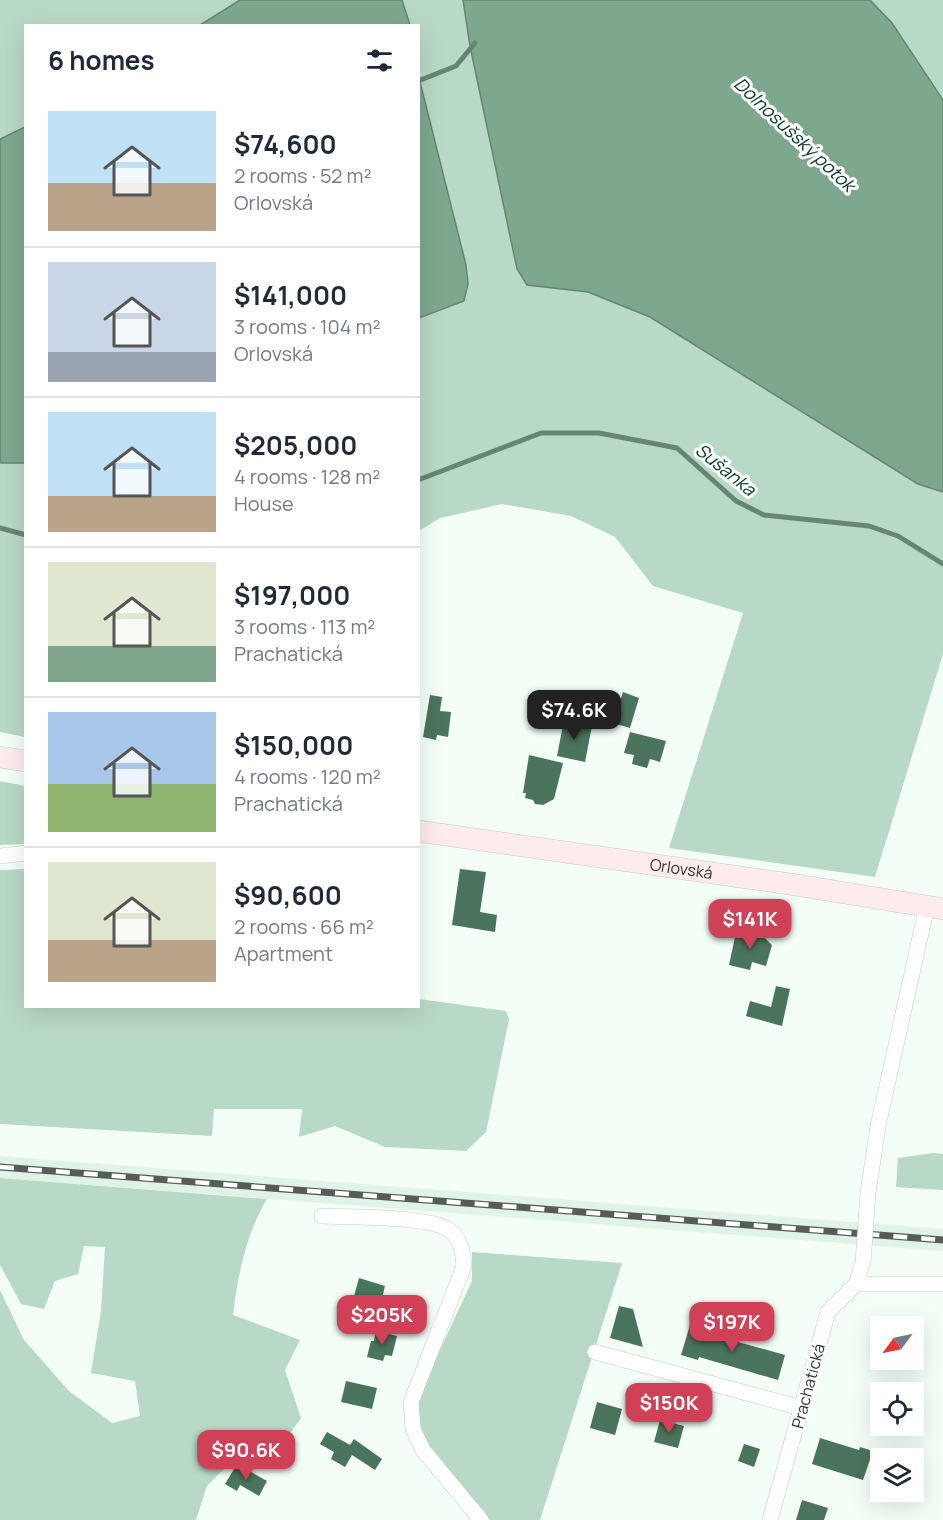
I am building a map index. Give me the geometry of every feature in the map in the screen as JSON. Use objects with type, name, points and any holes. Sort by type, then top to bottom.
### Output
[{"type":"main road","points":[[0,757],[24,761]]},
{"type":"main road","name":"Orlovská","points":[[420,831],[790,884],[935,908]]},
{"type":"street","points":[[0,856],[24,853]]},
{"type":"street","name":"Prachatická","points":[[770,1520],[828,1312],[856,1284],[863,1262],[867,1193],[878,1126],[935,908]]},
{"type":"street","points":[[322,1216],[419,1221],[448,1230],[462,1247],[464,1266],[411,1402],[413,1430],[423,1450],[481,1520]]},
{"type":"street","points":[[856,1284],[943,1284]]},
{"type":"street","points":[[596,1353],[802,1408]]},
{"type":"shaded area","points":[[0,0],[240,0],[202,24],[24,24],[24,127],[0,139]]},
{"type":"shaded area","points":[[402,0],[463,0],[470,46],[517,269],[527,285],[588,292],[650,317],[918,484],[943,492],[943,654],[875,877],[669,848],[743,613],[653,586],[615,537],[571,516],[502,504],[440,518],[420,530],[420,318],[427,314],[466,265],[420,85],[420,24],[410,24]]},
{"type":"shaded area","points":[[870,0],[943,0],[943,100],[892,23]]},
{"type":"shaded area","points":[[0,463],[24,463],[24,737],[0,732]]},
{"type":"shaded area","points":[[0,781],[24,786],[24,844],[0,845]]},
{"type":"shaded area","points":[[24,869],[24,1008],[420,1008],[420,999],[506,1011],[509,1019],[486,1132],[466,1151],[385,1147],[335,1126],[299,1137],[302,1109],[214,1109],[212,1136],[0,1124],[0,870]]},
{"type":"shaded area","points":[[933,1153],[943,1154],[943,1190],[896,1187],[898,1158]]},
{"type":"shaded area","points":[[0,1156],[943,1229],[943,1251],[0,1178]]},
{"type":"shaded area","points":[[0,1178],[267,1199],[248,1240],[237,1284],[233,1315],[300,1340],[285,1370],[301,1418],[283,1443],[238,1430],[213,1437],[226,1467],[207,1486],[196,1520],[0,1520],[0,1290],[24,1340],[69,1391],[112,1423],[140,1416],[135,1381],[91,1373],[101,1311],[105,1247],[84,1246],[78,1274],[55,1281],[44,1309],[21,1304],[0,1265]]},
{"type":"shaded area","points":[[472,1252],[622,1263],[540,1520],[490,1520],[426,1444],[419,1423],[418,1397],[472,1281]]},
{"type":"water","points":[[240,0],[402,0],[410,24],[202,24]]},
{"type":"water","points":[[463,0],[870,0],[892,23],[943,100],[943,492],[918,484],[650,317],[588,292],[527,285],[517,269],[470,46]]},
{"type":"water","points":[[420,82],[466,265],[468,284],[464,301],[420,318]]},
{"type":"water","points":[[24,127],[24,463],[0,463],[0,139]]},
{"type":"building","points":[[623,692],[639,698],[630,728],[613,723]]},
{"type":"building","points":[[430,695],[442,697],[440,711],[451,712],[448,737],[437,735],[436,740],[423,737]]},
{"type":"building","points":[[564,720],[592,726],[585,762],[557,756]]},
{"type":"building","points":[[630,732],[666,741],[660,762],[650,759],[647,768],[632,764],[634,755],[624,753]]},
{"type":"building","points":[[529,755],[563,763],[554,799],[543,805],[535,804],[533,800],[525,798],[526,793],[523,793]]},
{"type":"building","points":[[460,869],[486,872],[480,912],[497,915],[495,932],[452,925]]},
{"type":"building","points":[[746,929],[759,932],[772,945],[766,966],[752,962],[750,970],[729,965],[735,937]]},
{"type":"building","points":[[776,986],[790,989],[782,1026],[746,1016],[750,1001],[771,1007]]},
{"type":"building","points":[[359,1278],[385,1286],[381,1303],[354,1296]]},
{"type":"building","points":[[619,1306],[633,1309],[643,1347],[610,1338]]},
{"type":"building","points":[[690,1325],[707,1330],[706,1333],[785,1355],[778,1380],[699,1357],[698,1360],[681,1355]]},
{"type":"building","points":[[376,1331],[397,1336],[392,1356],[385,1355],[383,1361],[367,1357]]},
{"type":"building","points":[[346,1381],[377,1388],[372,1409],[341,1402]]},
{"type":"building","points":[[597,1402],[622,1409],[615,1435],[590,1428]]},
{"type":"building","points":[[660,1420],[684,1426],[678,1448],[654,1442]]},
{"type":"building","points":[[327,1432],[350,1445],[354,1439],[382,1459],[375,1470],[352,1455],[345,1467],[331,1459],[334,1452],[320,1444]]},
{"type":"building","points":[[820,1438],[859,1450],[860,1447],[870,1450],[870,1460],[863,1480],[812,1464]]},
{"type":"building","points":[[744,1444],[760,1449],[754,1467],[738,1461]]},
{"type":"building","points":[[237,1464],[267,1481],[259,1496],[240,1485],[237,1491],[225,1484]]},
{"type":"building","points":[[802,1500],[828,1508],[824,1520],[796,1520]]},
{"type":"waterway","name":"Dolnosušský potok","points":[[420,80],[456,66],[475,43]]},
{"type":"waterway","name":"Sušanka","points":[[420,479],[541,433],[599,433],[677,448],[736,501],[764,515],[869,526],[898,536],[943,564]]},
{"type":"waterway","name":"Sušanka","points":[[0,528],[24,534]]},
{"type":"railway","points":[[0,1167],[943,1240]]}]
